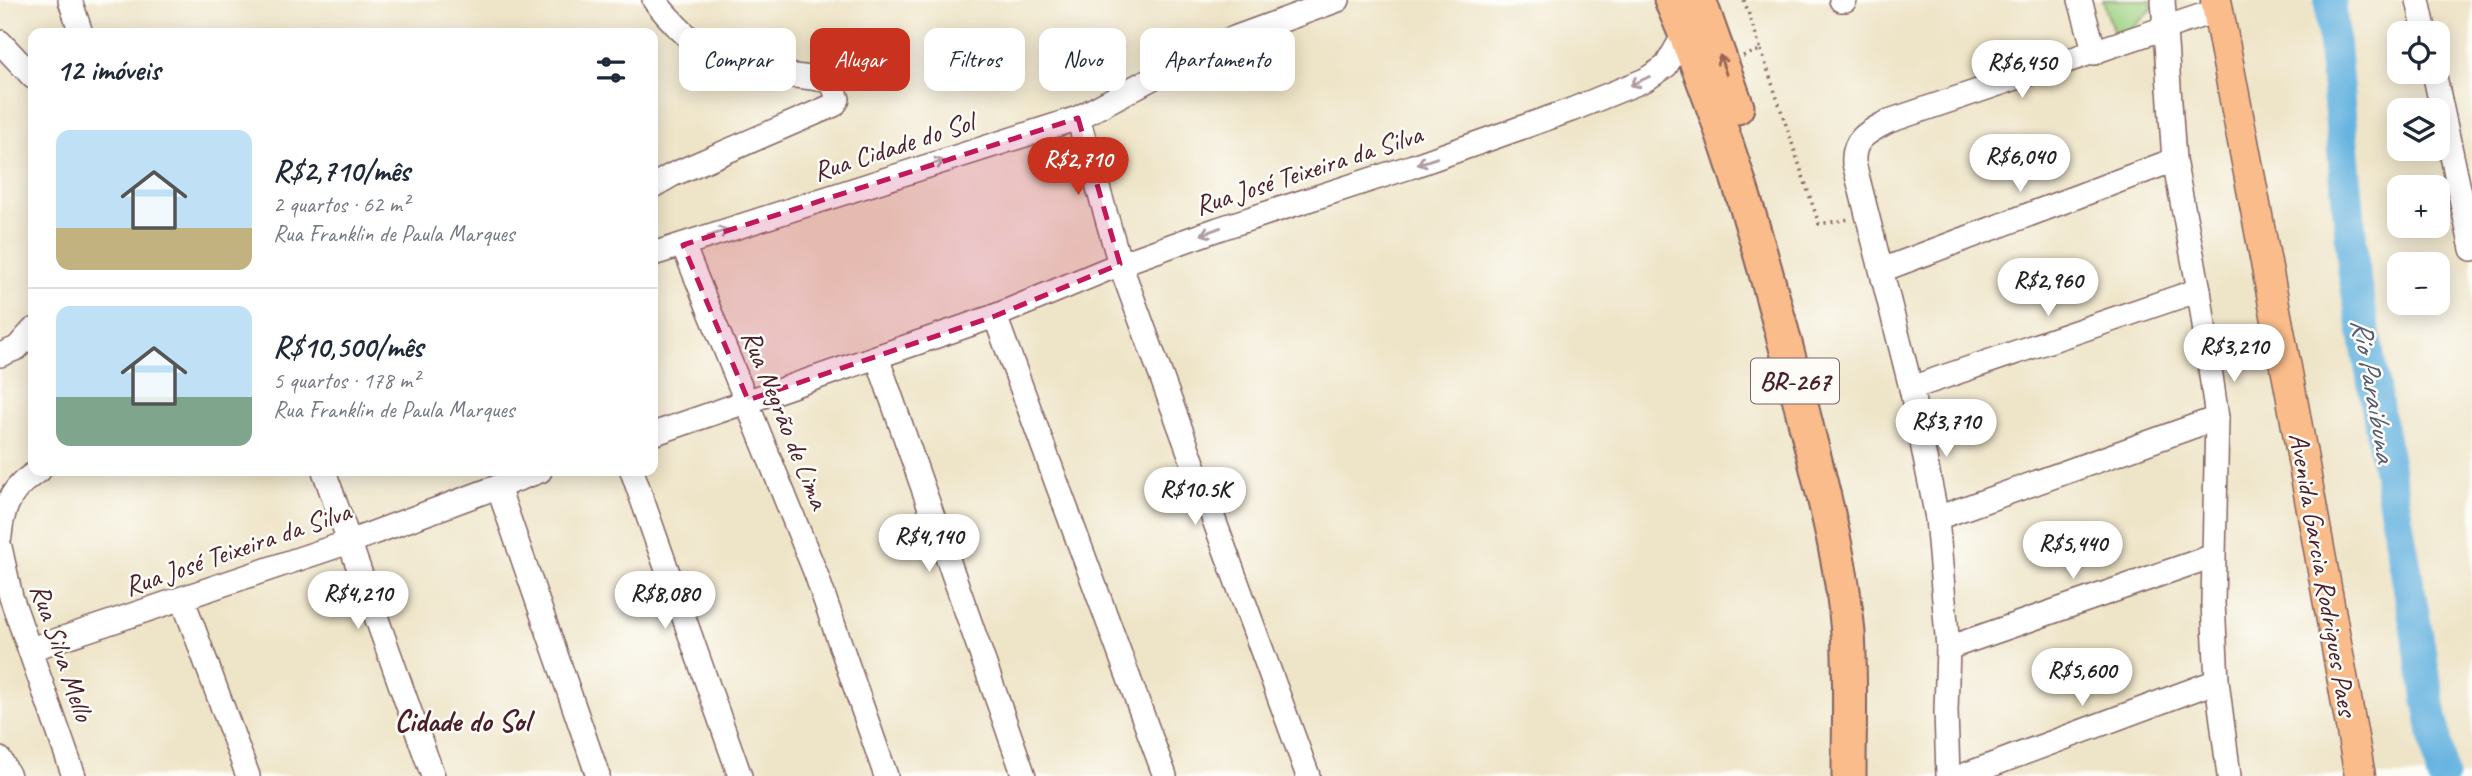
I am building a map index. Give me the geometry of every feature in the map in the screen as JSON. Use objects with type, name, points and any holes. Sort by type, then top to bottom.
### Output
[{"type":"highway","name":"BR-267","points":[[1671,0],[1723,128],[1756,234],[1821,487],[1848,632],[1849,776]]},
{"type":"highway","name":"BR-267","points":[[1699,0],[1723,62],[1775,224],[1833,453],[1865,624],[1870,776]]},
{"type":"main road","name":"Avenida Garcia Rodrigues Paes","points":[[2217,5],[2360,776]]},
{"type":"street","points":[[70,0],[79,28]]},
{"type":"street","points":[[654,0],[698,46],[718,60],[753,72],[814,77],[832,82],[838,99],[834,105],[672,175],[658,184]]},
{"type":"street","name":"Rua Cidade do Sol","points":[[663,248],[1078,118],[1212,46],[1338,0]]},
{"type":"street","points":[[2080,0],[2095,53]]},
{"type":"street","points":[[2163,0],[2174,160],[2199,290],[2217,418],[2213,556],[2217,681],[2229,776]]},
{"type":"street","points":[[2418,0],[2422,21]]},
{"type":"street","points":[[1948,776],[1948,648],[1937,519],[1911,388],[1854,163],[1855,147],[1859,139],[1889,121],[2095,53],[2217,5]]},
{"type":"street","name":"Rua José Teixeira da Silva","points":[[658,432],[995,316],[1120,264],[1494,138],[1646,80],[1666,66],[1685,33]]},
{"type":"street","points":[[0,42],[28,72]]},
{"type":"street","points":[[2437,84],[2472,248]]},
{"type":"street","points":[[1078,118],[1120,264],[1308,776]]},
{"type":"street","points":[[1882,270],[2174,160]]},
{"type":"street","name":"Rua Negrão de Lima","points":[[663,248],[748,400],[816,574],[886,776]]},
{"type":"street","points":[[1911,388],[2199,290]]},
{"type":"street","points":[[995,316],[1165,776]]},
{"type":"street","points":[[0,355],[17,348],[28,336]]},
{"type":"street","points":[[877,357],[1024,776]]},
{"type":"street","points":[[1937,519],[2217,418]]},
{"type":"street","points":[[0,536],[5,506],[15,489],[32,476]]},
{"type":"street","points":[[326,476],[433,776]]},
{"type":"street","name":"Rua José Teixeira da Silva","points":[[31,649],[183,600],[527,476]]},
{"type":"street","points":[[634,476],[740,776]]},
{"type":"street","points":[[498,487],[598,776]]},
{"type":"street","name":"Rua Silva Mello","points":[[0,547],[11,597],[74,776]]},
{"type":"street","points":[[1948,648],[2213,556]]},
{"type":"street","points":[[183,600],[248,776]]},
{"type":"street","points":[[1962,776],[2217,681]]},
{"type":"street","points":[[0,759],[9,776]]},
{"type":"path","points":[[1744,0],[1819,224],[1828,225],[1867,214]]},
{"type":"path","points":[[1744,55],[1761,50]]},
{"type":"highlighted area","points":[[1078,118],[1120,264],[995,316],[748,400],[683,245]]},
{"type":"green space","points":[[2103,0],[2151,0],[2152,9],[2132,28],[2114,34]]},
{"type":"waterway","name":"Rio Paraibuna","points":[[2330,0],[2354,274],[2442,776]]},
{"type":"district","name":"Cidade do Sol","points":[[462,721]]}]
